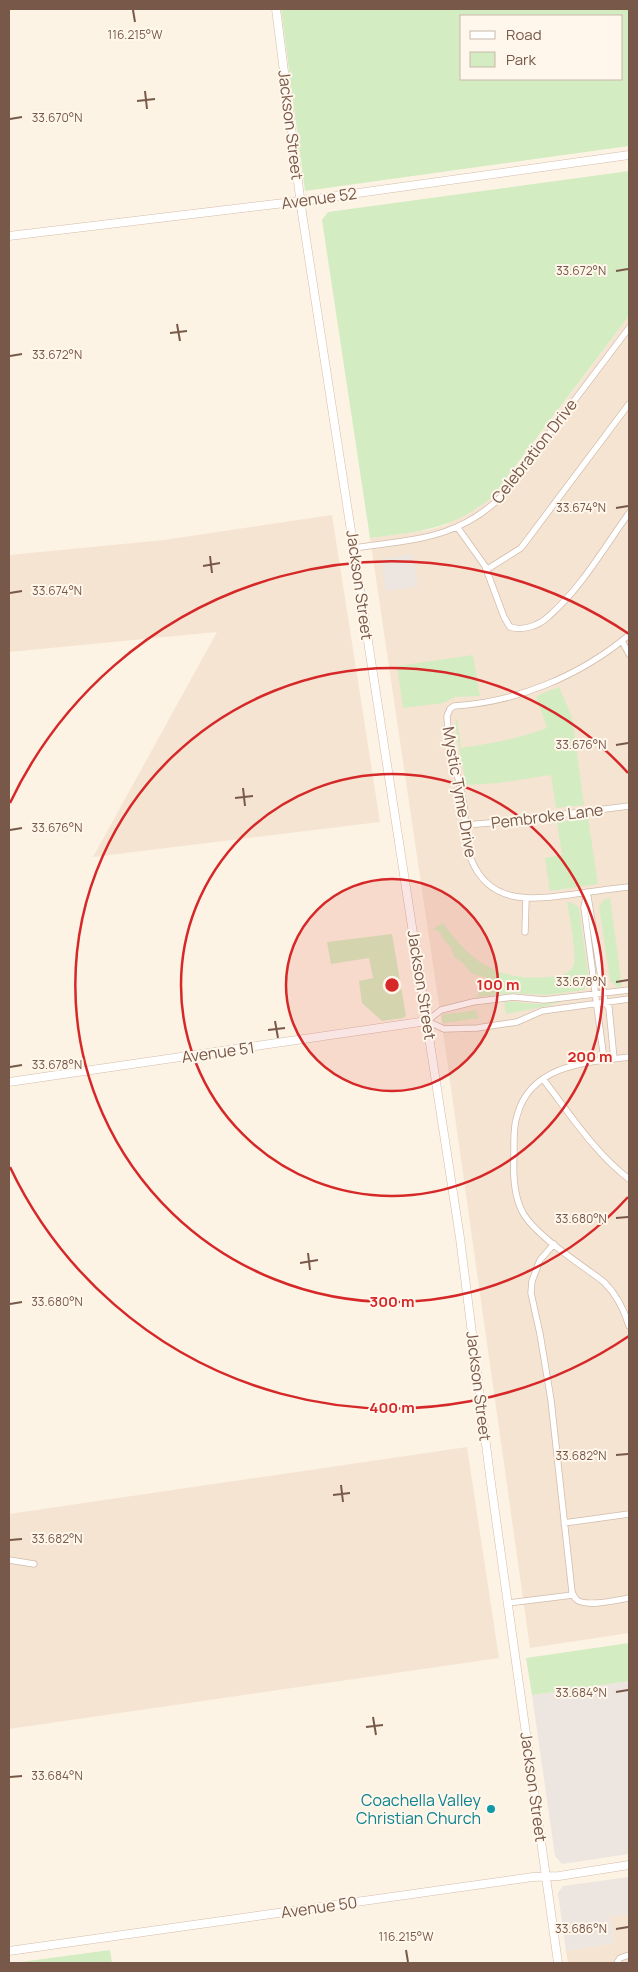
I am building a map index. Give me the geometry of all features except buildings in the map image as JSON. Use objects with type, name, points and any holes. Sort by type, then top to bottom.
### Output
[{"type":"main road","name":"Jackson Street","points":[[276,9],[300,201],[383,746],[428,1021],[459,1232],[558,1963]]},
{"type":"main road","name":"Avenue 52","points":[[9,236],[300,201],[629,155]]},
{"type":"main road","name":"Avenue 51","points":[[9,1082],[428,1021]]},
{"type":"main road","name":"Avenue 50","points":[[9,1951],[629,1865]]},
{"type":"street","name":"Celebration Drive","points":[[354,548],[422,538],[458,528],[482,514],[503,495],[629,328]]},
{"type":"street","points":[[486,570],[521,548],[629,404]]},
{"type":"street","points":[[458,528],[486,570],[504,617],[510,627],[516,629],[529,628],[548,618],[576,587],[629,513]]},
{"type":"street","points":[[629,635],[622,641],[629,654]]},
{"type":"street","name":"Mystic Tyme Drive","points":[[622,641],[593,661],[545,685],[489,702],[454,706],[448,712],[447,720],[463,805],[468,853],[480,875],[500,892],[508,896],[526,899],[629,886]]},
{"type":"street","name":"Pembroke Lane","points":[[465,825],[629,806]]},
{"type":"street","points":[[587,892],[605,1002],[609,1008],[614,1059]]},
{"type":"street","points":[[587,892],[584,907],[604,1060]]},
{"type":"street","points":[[525,932],[526,899]]},
{"type":"street","points":[[629,990],[544,1000],[513,997],[473,1002],[441,1010],[428,1021],[444,1029],[477,1028],[517,1022],[542,1011],[629,999]]},
{"type":"street","points":[[629,1057],[573,1064],[557,1070],[543,1079],[533,1086],[524,1098],[517,1115],[514,1132],[517,1196],[522,1212],[532,1225],[613,1291],[626,1314],[629,1326]]},
{"type":"street","points":[[543,1079],[610,1164],[629,1179]]},
{"type":"street","points":[[554,1244],[540,1260],[532,1281],[531,1293],[551,1400],[573,1595],[576,1600],[592,1603],[629,1598]]},
{"type":"street","points":[[564,1523],[629,1514]]},
{"type":"street","points":[[9,1560],[34,1564]]},
{"type":"street","points":[[508,1604],[573,1595]]},
{"type":"street","points":[[617,1963],[620,1958],[629,1955]]},
{"type":"shaded area","points":[[629,316],[629,1633],[530,1648],[445,1046],[370,538],[428,530],[446,525],[503,484]]},
{"type":"shaded area","points":[[332,515],[380,822],[93,857],[217,632],[9,652],[9,555],[164,540]]},
{"type":"shaded area","points":[[413,554],[418,587],[386,591],[381,559]]},
{"type":"shaded area","points":[[467,1447],[499,1658],[9,1729],[9,1514]]},
{"type":"shaded area","points":[[629,1681],[629,1854],[562,1864],[555,1856],[532,1695]]},
{"type":"shaded area","points":[[629,1877],[629,1914],[610,1917],[614,1943],[566,1951],[558,1893],[563,1886]]},
{"type":"shaded area","points":[[629,1914],[629,1963],[568,1963],[566,1951],[614,1943],[610,1917]]},
{"type":"green space","points":[[281,9],[629,9],[629,146],[305,191]]},
{"type":"green space","points":[[629,171],[629,316],[492,497],[462,517],[434,528],[370,538],[322,220],[328,212]]},
{"type":"green space","points":[[473,655],[480,696],[455,697],[443,703],[403,708],[397,666]]},
{"type":"green space","points":[[559,687],[572,717],[584,805],[556,808],[551,775],[498,783],[466,785],[455,726],[457,718],[461,748],[494,743],[526,735],[547,728],[536,696]]},
{"type":"green space","points":[[588,818],[598,884],[550,891],[545,858],[562,855],[557,822]]},
{"type":"green space","points":[[610,898],[622,986],[617,987],[610,981],[599,906],[605,899]]},
{"type":"green space","points":[[567,902],[571,902],[579,908],[589,981],[584,990],[546,995],[513,993],[476,997],[481,990],[488,992],[493,990],[494,984],[487,978],[471,973],[462,962],[454,957],[451,947],[443,939],[440,932],[433,929],[443,923],[476,959],[501,972],[515,976],[559,976],[571,970],[574,962],[573,936]]},
{"type":"green space","points":[[392,934],[406,1016],[382,1021],[362,1003],[359,981],[373,978],[369,958],[331,964],[327,942]]},
{"type":"green space","points":[[504,1001],[539,1004],[563,1001],[506,1014]]},
{"type":"green space","points":[[478,1010],[476,1012],[479,1018],[443,1023],[442,1021],[442,1015]]},
{"type":"green space","points":[[629,1643],[629,1681],[532,1695],[526,1658]]},
{"type":"green space","points":[[110,1950],[112,1963],[13,1963]]},
{"type":"place","name":"Coachella Valley Christian Church","points":[[491,1809]]}]
